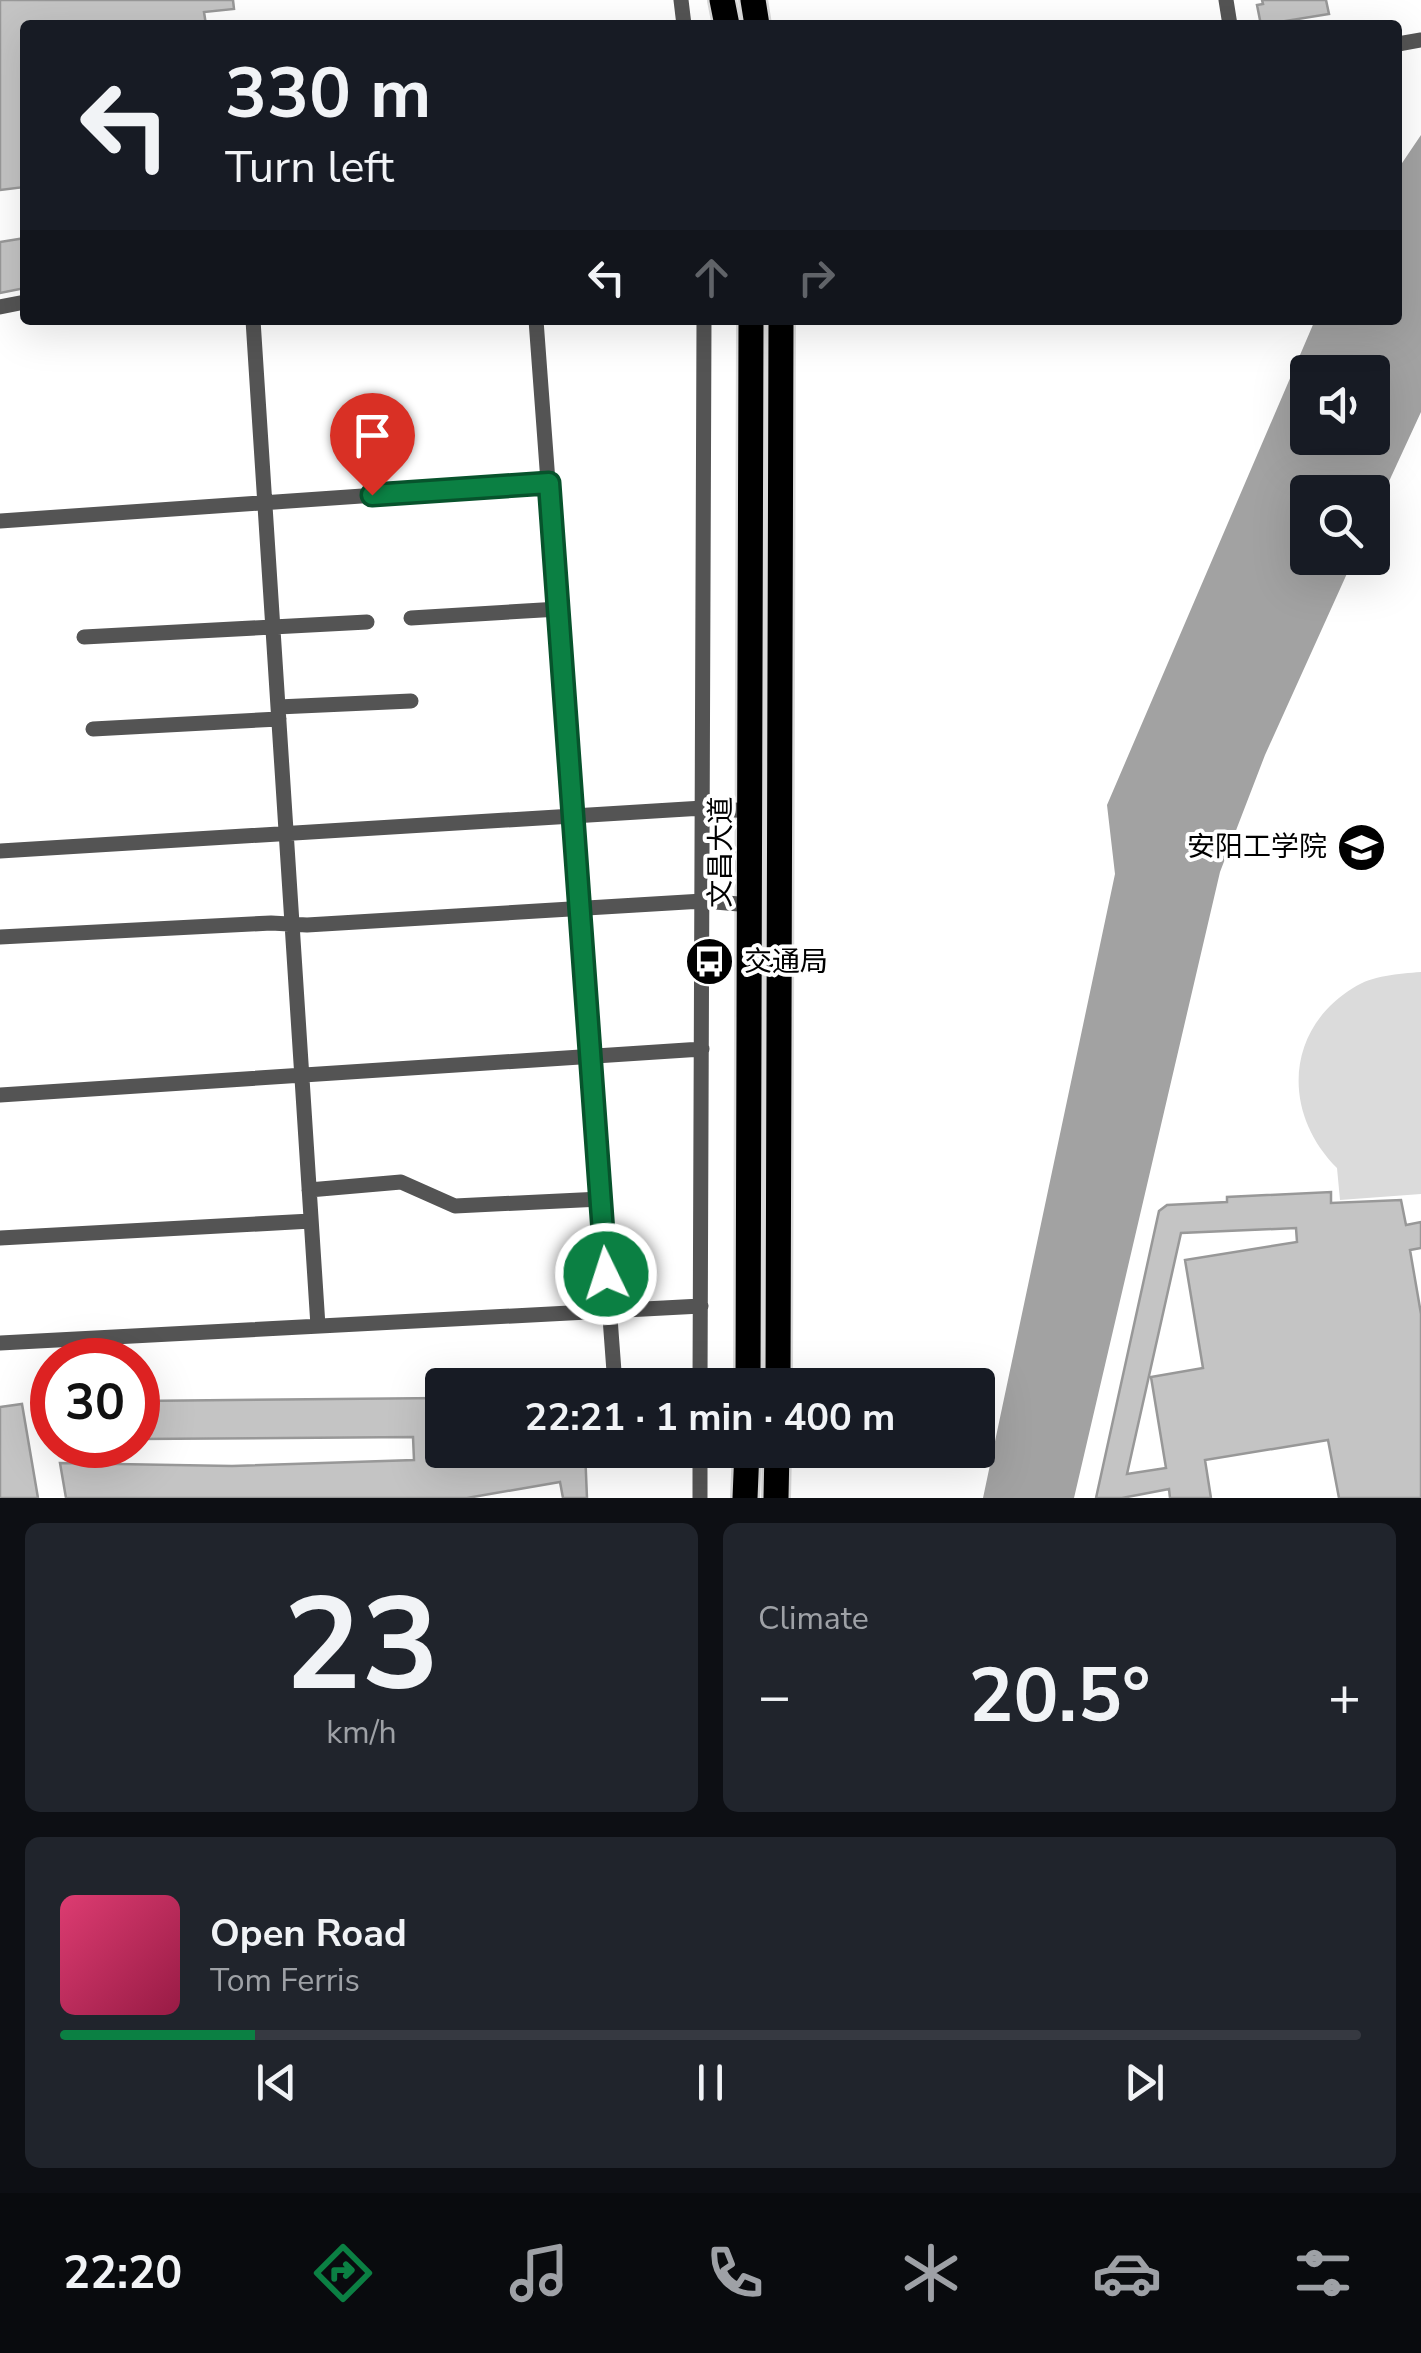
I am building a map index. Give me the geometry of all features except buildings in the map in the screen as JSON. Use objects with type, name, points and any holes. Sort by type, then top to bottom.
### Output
[{"type":"main road","name":"文昌大道","points":[[748,1368],[751,325]]},
{"type":"main road","points":[[778,1368],[781,325]]},
{"type":"main road","points":[[745,1498],[746,1468]]},
{"type":"main road","points":[[776,1498],[777,1468]]},
{"type":"street","points":[[254,325],[318,1326]]},
{"type":"street","points":[[536,325],[614,1368]]},
{"type":"street","points":[[700,1368],[704,325]]},
{"type":"street","points":[[0,521],[549,483]]},
{"type":"street","points":[[411,618],[558,609]]},
{"type":"street","points":[[84,638],[368,622]]},
{"type":"street","points":[[92,729],[410,701]]},
{"type":"street","points":[[0,851],[704,808],[752,811]]},
{"type":"street","points":[[0,938],[703,902],[751,904]]},
{"type":"street","points":[[0,1095],[702,1049]]},
{"type":"street","points":[[310,1190],[401,1182],[455,1206],[601,1200]]},
{"type":"street","points":[[0,1238],[312,1221]]},
{"type":"street","points":[[0,1343],[701,1306]]},
{"type":"street","points":[[700,1468],[700,1498]]},
{"type":"shaded area","points":[[1421,135],[1421,412],[1390,479],[1390,475],[1290,475],[1290,575],[1346,575],[1265,755],[1220,872],[1074,1498],[983,1498],[989,1468],[995,1468],[995,1441],[1115,874],[1107,805],[1290,378],[1290,455],[1390,455],[1390,355],[1300,355],[1313,325],[1402,325],[1402,163]]},
{"type":"shaded area","points":[[1421,972],[1421,1194],[1340,1200],[1337,1168],[1319,1146],[1300,1098],[1299,1073],[1304,1049],[1314,1026],[1353,988],[1377,978]]},
{"type":"place","name":"安阳工学院","points":[[1362,847]]},
{"type":"place","name":"交通局","points":[[709,962]]},
{"type":"route","points":[[372,495],[549,483],[606,1274]]}]
